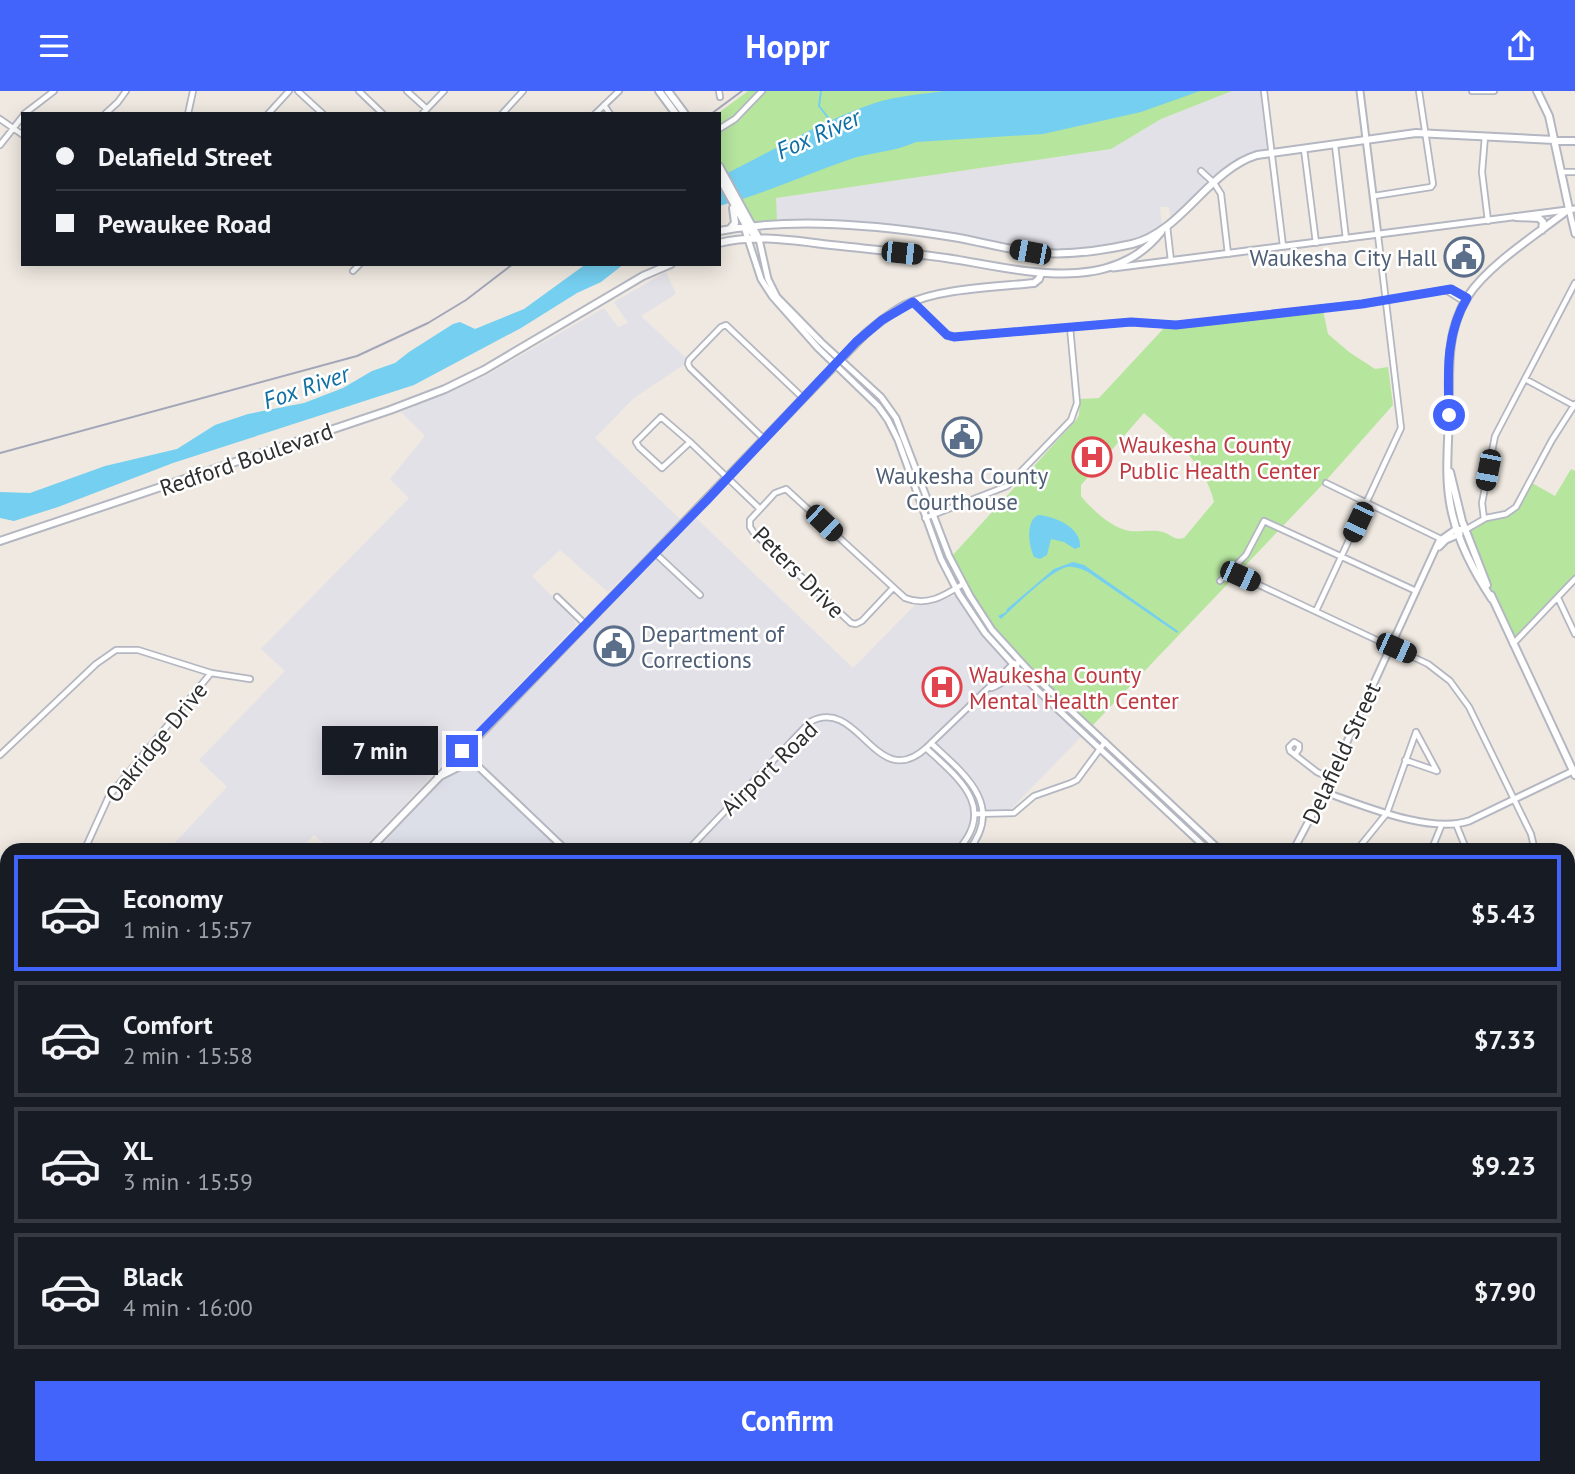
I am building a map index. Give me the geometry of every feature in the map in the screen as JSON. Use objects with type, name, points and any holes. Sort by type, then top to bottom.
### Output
[{"type":"main road","points":[[659,91],[679,112]]},
{"type":"main road","points":[[668,91],[679,112]]},
{"type":"main road","points":[[1492,599],[1457,532],[1449,496],[1449,350],[1455,323],[1466,300],[1488,274],[1572,209],[1549,117],[1538,93]]},
{"type":"main road","points":[[721,174],[748,231],[759,239],[946,258],[1041,273],[1091,272],[1118,264],[1143,249],[1214,183],[1240,161],[1252,156],[1401,134],[1575,141]]},
{"type":"main road","points":[[721,187],[736,206],[735,223],[729,229]]},
{"type":"main road","points":[[1516,217],[1541,219],[1542,230]]},
{"type":"main road","points":[[721,231],[748,231],[825,223],[951,237],[1030,252],[1055,253],[1136,243],[1167,225]]},
{"type":"main road","points":[[748,231],[759,239]]},
{"type":"main road","points":[[721,241],[732,240],[748,231]]},
{"type":"main road","points":[[721,240],[748,231]]},
{"type":"main road","points":[[642,276],[652,266]]},
{"type":"main road","points":[[642,276],[666,266]]},
{"type":"main road","points":[[375,843],[872,328],[913,302],[976,289],[1034,283],[1040,279],[1041,273]]},
{"type":"main road","name":"Redford Boulevard","points":[[0,541],[396,408],[445,389],[489,367],[642,276]]},
{"type":"main road","points":[[1447,457],[1465,530],[1492,599],[1574,772]]},
{"type":"main road","points":[[436,778],[468,762],[476,763]]},
{"type":"street","points":[[28,112],[54,91]]},
{"type":"street","points":[[107,112],[126,91]]},
{"type":"street","points":[[188,112],[193,91]]},
{"type":"street","points":[[270,112],[289,91]]},
{"type":"street","points":[[298,91],[321,112]]},
{"type":"street","points":[[359,91],[381,112]]},
{"type":"street","points":[[407,91],[425,111],[444,91]]},
{"type":"street","points":[[504,112],[523,91]]},
{"type":"street","points":[[597,112],[620,91]]},
{"type":"street","points":[[721,128],[728,125],[762,91]]},
{"type":"street","points":[[1264,91],[1283,247]]},
{"type":"street","points":[[1316,611],[1401,425],[1360,91]]},
{"type":"street","points":[[1374,196],[1431,187],[1433,180],[1419,91]]},
{"type":"street","points":[[1472,91],[1494,91]]},
{"type":"street","points":[[604,105],[609,112]]},
{"type":"street","points":[[0,119],[21,134]]},
{"type":"street","points":[[0,145],[21,119]]},
{"type":"street","points":[[1485,136],[1482,171],[1488,221]]},
{"type":"street","points":[[1335,144],[1346,239]]},
{"type":"street","points":[[1304,148],[1316,243]]},
{"type":"street","points":[[1201,171],[1221,194],[1228,254]]},
{"type":"street","points":[[1561,172],[1575,172]]},
{"type":"street","points":[[1102,270],[1572,209],[1575,234]]},
{"type":"street","points":[[1167,225],[1171,261]]},
{"type":"street","points":[[748,231],[759,272],[768,291],[837,362],[861,378],[891,411],[904,432],[943,543],[963,584],[999,638],[1050,691],[1213,843]]},
{"type":"street","points":[[759,239],[768,279],[777,296],[885,415],[898,440],[935,546],[956,589],[993,643],[1044,697],[1201,843]]},
{"type":"street","points":[[1484,519],[1482,503],[1495,436],[1575,283]]},
{"type":"street","points":[[913,302],[947,335],[953,337],[1131,322],[1176,325],[1386,300],[1446,290],[1454,290],[1466,300]]},
{"type":"street","points":[[764,439],[688,364],[689,360],[725,325],[803,398]]},
{"type":"street","points":[[925,518],[1007,486],[1072,419],[1077,404],[1070,327]]},
{"type":"street","points":[[855,384],[861,378]]},
{"type":"street","points":[[1326,483],[1441,538],[1465,530],[1484,519],[1506,514],[1516,507],[1552,440],[1575,405],[1525,379]]},
{"type":"street","points":[[885,415],[891,411]]},
{"type":"street","points":[[690,442],[662,468],[636,442],[661,417],[690,442],[760,509],[778,491],[789,491],[905,598],[923,602],[938,599],[963,584]]},
{"type":"street","name":"Peters Drive","points":[[760,509],[750,520],[751,530],[849,622],[859,623],[893,588]]},
{"type":"street","points":[[1220,580],[1246,555],[1264,521],[1417,591]]},
{"type":"street","points":[[1436,550],[1457,532]]},
{"type":"street","name":"Delafield Street","points":[[1299,843],[1441,538]]},
{"type":"street","points":[[935,546],[943,543]]},
{"type":"street","points":[[655,553],[700,596]]},
{"type":"street","points":[[1240,576],[1433,667],[1457,689],[1469,707],[1534,843]]},
{"type":"street","points":[[1513,645],[1575,579]]},
{"type":"street","points":[[557,597],[585,624]]},
{"type":"street","points":[[1558,598],[1575,634]]},
{"type":"street","points":[[993,643],[999,638]]},
{"type":"street","points":[[0,755],[103,657],[116,650],[138,650],[211,673],[250,679]]},
{"type":"street","name":"Airport Road","points":[[694,843],[805,725],[815,719],[827,717],[842,720],[880,753],[892,759],[910,758],[926,748],[990,688],[993,682],[1019,661]]},
{"type":"street","name":"Oakridge Drive","points":[[87,843],[108,796],[211,673]]},
{"type":"street","points":[[1044,697],[1050,691]]},
{"type":"street","points":[[1363,843],[1387,813],[1405,760],[1416,732],[1437,771],[1405,760]]},
{"type":"street","points":[[974,814],[1014,813],[1034,796],[1072,783],[1105,742]]},
{"type":"street","points":[[931,743],[961,770],[975,787],[981,800],[982,815],[978,835],[973,843]]},
{"type":"street","points":[[926,748],[969,793],[974,814],[969,835],[963,843]]},
{"type":"street","points":[[462,751],[559,843]]},
{"type":"street","points":[[1295,755],[1317,772],[1330,778]]},
{"type":"street","points":[[955,776],[961,770]]},
{"type":"street","points":[[1324,792],[1387,813],[1442,824],[1456,824],[1469,821],[1574,772]]},
{"type":"street","points":[[1133,780],[1139,774]]},
{"type":"street","points":[[1161,806],[1167,800]]},
{"type":"street","points":[[1435,843],[1442,824]]},
{"type":"street","points":[[1456,824],[1464,843]]},
{"type":"street","points":[[1194,836],[1199,830]]},
{"type":"shaded area","points":[[1232,91],[1262,91],[1268,148],[1241,158],[1215,178],[1208,175],[1204,178],[1206,186],[1173,216],[1170,215],[1169,207],[1160,207],[1162,225],[1139,239],[1077,249],[1040,250],[925,231],[827,221],[777,221],[775,198],[1111,149],[1161,119]]},
{"type":"shaded area","points":[[666,272],[676,294],[641,316],[687,359],[685,364],[634,398],[595,438],[681,520],[608,592],[560,550],[532,576],[572,617],[576,625],[368,843],[323,843],[314,835],[307,843],[175,843],[227,787],[199,760],[285,671],[261,649],[409,498],[390,479],[425,436],[401,412],[485,376],[604,308],[618,327],[628,323],[614,302]]},
{"type":"shaded area","points":[[696,518],[853,668],[915,605],[931,605],[956,595],[998,654],[1082,736],[1007,813],[972,813],[967,835],[960,843],[563,843],[476,759],[472,753],[473,747]]},
{"type":"shaded area","points":[[465,765],[471,766],[554,843],[383,843],[443,779]]},
{"type":"green space","points":[[748,91],[1232,91],[1161,119],[1111,149],[776,198],[777,221],[757,222],[752,219],[721,165],[720,112]]},
{"type":"green space","points":[[1323,310],[1328,334],[1375,369],[1388,367],[1393,405],[1322,485],[1092,726],[1003,639],[969,588],[952,556],[1076,420],[1080,399],[1099,398],[1165,327]],"holes":[[[1144,413],[1196,463],[1210,488],[1214,502],[1184,538],[1175,538],[1159,531],[1134,531],[1117,527],[1090,507],[1081,496],[1081,485]]]},
{"type":"green space","points":[[1571,469],[1575,471],[1575,575],[1514,640],[1468,532],[1487,520],[1506,517],[1516,511],[1532,483],[1555,496]]},
{"type":"water","name":"Fox River","points":[[945,91],[1200,91],[1141,112],[1043,134],[916,142],[848,160],[721,205],[721,176],[855,110],[901,97]]},
{"type":"water","points":[[583,266],[621,266],[601,282],[577,293],[521,328],[414,385],[173,463],[58,507],[14,521],[0,518],[0,492],[30,493],[105,466],[177,449],[215,425],[248,414],[304,403],[343,388],[372,371],[395,363],[453,324],[460,322],[475,329],[524,309]]},
{"type":"water","points":[[1038,515],[1058,520],[1072,528],[1080,547],[1075,549],[1064,542],[1051,539],[1047,555],[1040,559],[1034,557],[1029,533],[1031,522]]},
{"type":"water","points":[[1073,562],[1084,565],[1178,631],[1177,633],[1088,572],[1072,567],[1051,575],[1001,619],[998,616],[1054,569]]},
{"type":"waterway","name":"Fox River","points":[[821,91],[819,106],[830,120]]},
{"type":"railway","points":[[714,112],[742,91]]},
{"type":"railway","points":[[0,453],[357,356],[428,323],[466,300],[510,266]]},
{"type":"place","name":"Waukesha City Hall","points":[[1464,257]]},
{"type":"place","name":"Waukesha County Courthouse","points":[[962,437]]},
{"type":"place","name":"Waukesha County Public Health Center","points":[[1092,457]]},
{"type":"place","name":"Department of Corrections","points":[[614,646]]},
{"type":"place","name":"Waukesha County Mental Health Center","points":[[942,687]]},
{"type":"route","points":[[462,751],[707,500],[856,342],[882,320],[913,302],[947,335],[954,337],[1131,322],[1176,325],[1362,304],[1454,290],[1467,298],[1452,331],[1449,350],[1449,415]]}]
